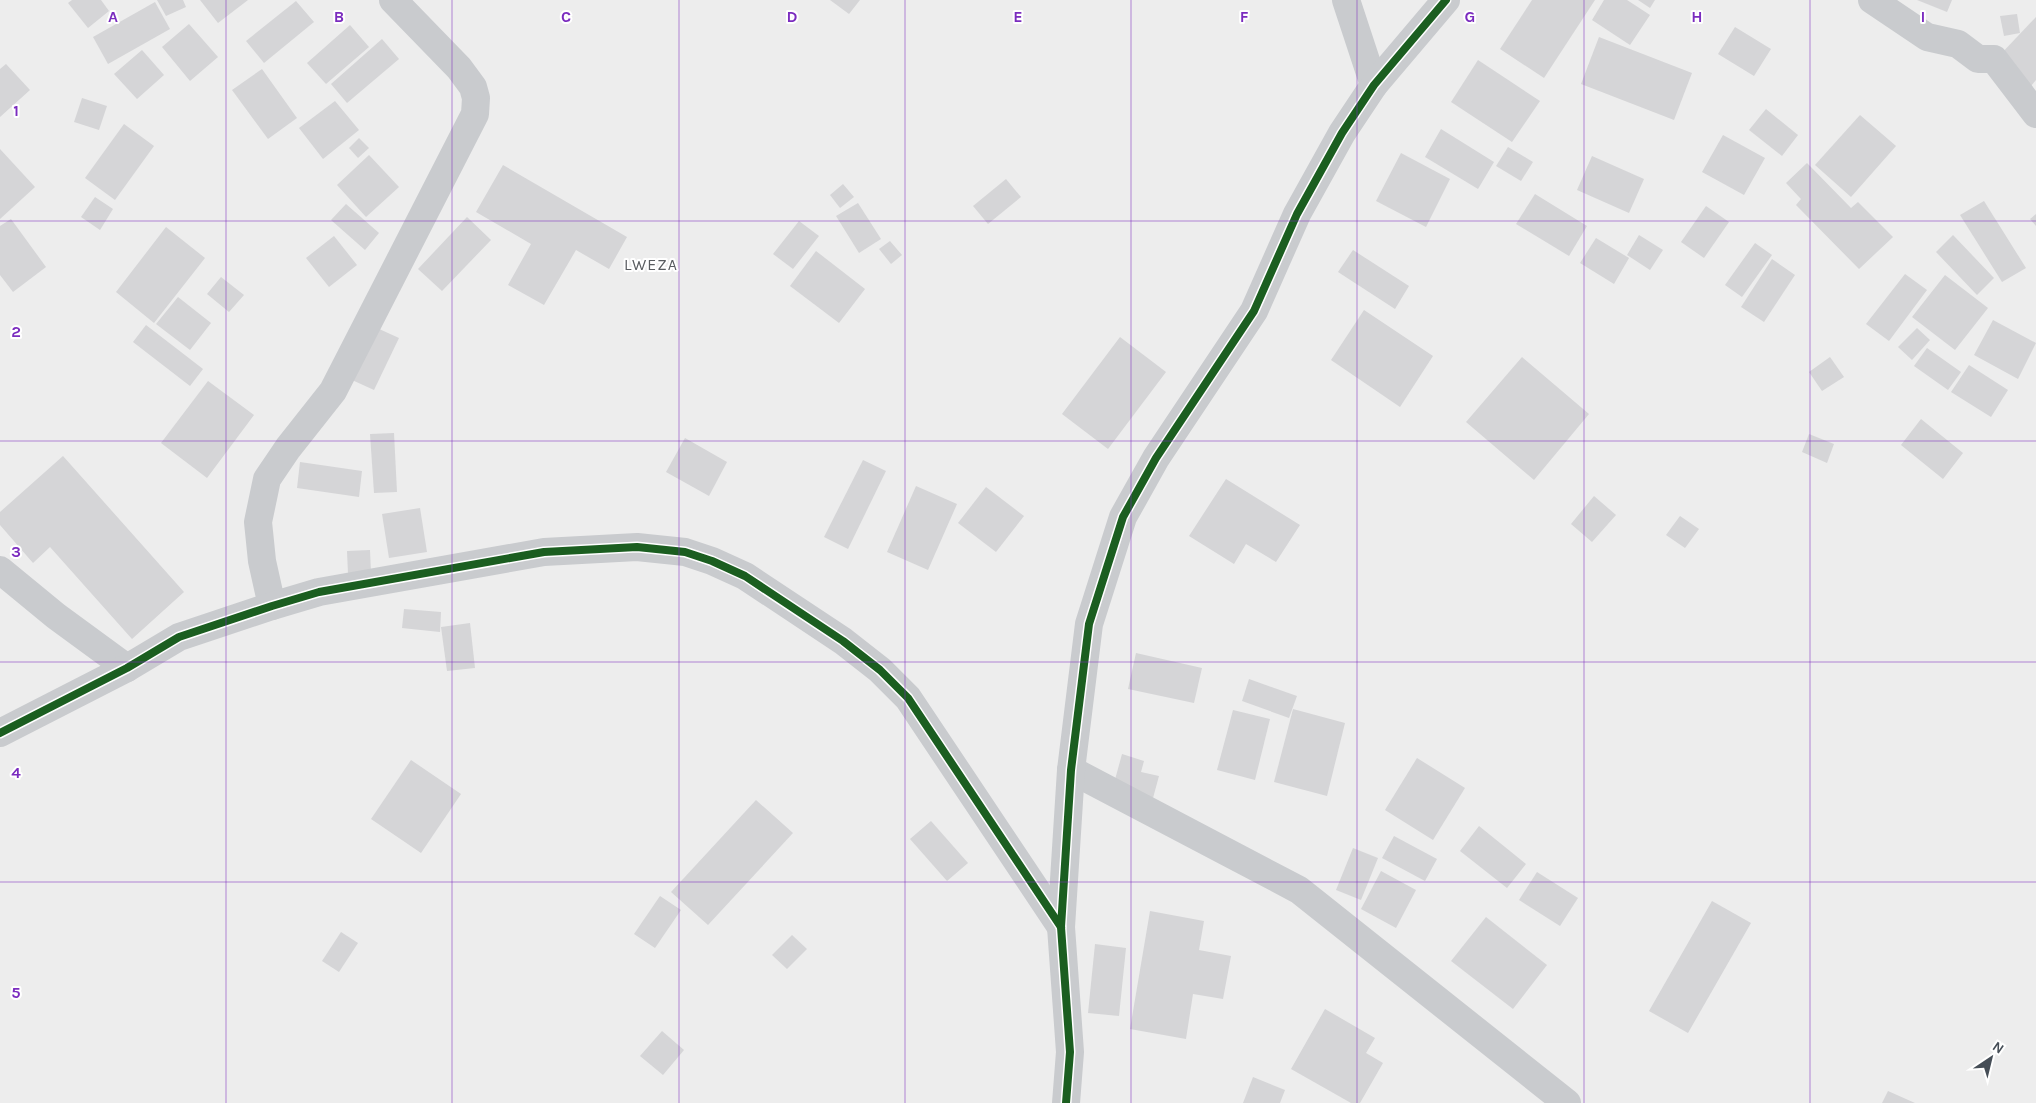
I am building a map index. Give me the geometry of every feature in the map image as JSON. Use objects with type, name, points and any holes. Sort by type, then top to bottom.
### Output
[{"type":"street","points":[[272,606],[262,561],[258,522],[267,479],[288,448],[333,391],[475,114],[476,98],[473,87],[459,68],[393,0]]},
{"type":"street","points":[[1346,0],[1374,85]]},
{"type":"street","points":[[1066,1103],[1070,1052],[1062,927],[1071,770],[1089,624],[1123,517],[1156,458],[1254,311],[1297,214],[1342,133],[1374,85],[1446,0]]},
{"type":"street","points":[[1872,0],[1927,37],[1958,44],[1978,59],[1994,59],[2036,114]]},
{"type":"street","points":[[0,733],[127,668],[179,637],[319,592],[544,552],[637,547],[685,552],[712,560],[746,576],[843,640],[880,670],[908,698],[1062,927]]},
{"type":"street","points":[[0,570],[56,616],[127,668]]},
{"type":"street","points":[[1071,770],[1299,890],[1568,1103]]},
{"type":"building","points":[[72,0],[101,0],[109,11],[88,28],[68,3]]},
{"type":"building","points":[[157,0],[183,0],[186,7],[166,16]]},
{"type":"building","points":[[200,0],[248,0],[218,23]]},
{"type":"building","points":[[830,0],[860,0],[849,14]]},
{"type":"building","points":[[1532,0],[1595,0],[1544,78],[1500,49]]},
{"type":"building","points":[[1604,0],[1627,0],[1650,15],[1630,45],[1592,20]]},
{"type":"building","points":[[1638,0],[1655,0],[1650,8]]},
{"type":"building","points":[[1917,0],[1952,0],[1947,12]]},
{"type":"building","points":[[296,1],[314,22],[264,63],[246,41]]},
{"type":"building","points":[[155,2],[170,29],[108,64],[93,37]]},
{"type":"building","points":[[2017,14],[2020,33],[2004,36],[2000,16]]},
{"type":"building","points":[[2036,17],[2036,80],[2031,86],[1999,56]]},
{"type":"building","points":[[189,24],[218,57],[190,81],[162,47]]},
{"type":"building","points":[[350,25],[369,47],[326,84],[307,63]]},
{"type":"building","points":[[1735,27],[1771,49],[1754,76],[1718,54]]},
{"type":"building","points":[[1599,37],[1692,73],[1674,120],[1581,84]]},
{"type":"building","points":[[382,39],[399,59],[347,103],[331,84]]},
{"type":"building","points":[[142,50],[164,75],[137,99],[114,74]]},
{"type":"building","points":[[1478,60],[1540,101],[1512,142],[1451,102]]},
{"type":"building","points":[[6,64],[30,90],[0,117],[0,69]]},
{"type":"building","points":[[262,69],[297,118],[268,139],[232,90]]},
{"type":"building","points":[[82,98],[107,106],[99,130],[74,122]]},
{"type":"building","points":[[335,101],[359,130],[323,159],[299,128]]},
{"type":"building","points":[[1766,109],[1798,135],[1782,156],[1749,130]]},
{"type":"building","points":[[1860,115],[1896,146],[1851,197],[1815,165]]},
{"type":"building","points":[[124,124],[154,146],[115,200],[85,178]]},
{"type":"building","points":[[1441,129],[1494,162],[1478,189],[1425,157]]},
{"type":"building","points":[[1723,135],[1765,158],[1744,195],[1702,172]]},
{"type":"building","points":[[359,138],[369,148],[358,158],[349,148]]},
{"type":"building","points":[[1508,147],[1533,162],[1521,181],[1496,166]]},
{"type":"building","points":[[0,149],[35,187],[0,219]]},
{"type":"building","points":[[1401,153],[1450,179],[1426,227],[1376,201]]},
{"type":"building","points":[[369,155],[399,187],[366,217],[337,185]]},
{"type":"building","points":[[1592,156],[1644,179],[1629,213],[1577,190]]},
{"type":"building","points":[[1807,163],[1851,208],[1858,202],[1893,237],[1859,269],[1796,205],[1801,199],[1786,183]]},
{"type":"building","points":[[503,165],[627,237],[609,269],[576,250],[544,305],[508,285],[531,244],[476,212]]},
{"type":"building","points":[[1006,179],[1021,197],[988,224],[973,206]]},
{"type":"building","points":[[843,184],[854,197],[840,208],[830,195]]},
{"type":"building","points":[[1535,194],[1587,226],[1569,256],[1516,224]]},
{"type":"building","points":[[95,197],[113,209],[100,230],[81,217]]},
{"type":"building","points":[[1984,201],[2026,268],[2002,282],[1960,215]]},
{"type":"building","points":[[858,203],[881,239],[859,253],[836,216]]},
{"type":"building","points":[[346,204],[379,233],[365,250],[331,220]]},
{"type":"building","points":[[1706,206],[1729,222],[1704,258],[1681,242]]},
{"type":"building","points":[[2036,214],[2036,226],[2030,219]]},
{"type":"building","points":[[467,217],[491,240],[442,291],[418,269]]},
{"type":"building","points":[[11,219],[46,267],[13,292],[0,275],[0,226]]},
{"type":"building","points":[[799,221],[819,236],[793,269],[773,254]]},
{"type":"building","points":[[166,227],[205,258],[154,323],[116,292]]},
{"type":"building","points":[[1639,235],[1663,250],[1650,270],[1627,255]]},
{"type":"building","points":[[1953,235],[1994,278],[1977,295],[1936,252]]},
{"type":"building","points":[[334,236],[357,265],[329,287],[306,258]]},
{"type":"building","points":[[1596,238],[1629,258],[1614,284],[1580,263]]},
{"type":"building","points":[[890,241],[902,255],[891,264],[879,249]]},
{"type":"building","points":[[1755,243],[1772,255],[1742,297],[1725,285]]},
{"type":"building","points":[[1353,250],[1409,286],[1395,309],[1338,272]]},
{"type":"building","points":[[816,251],[865,289],[839,323],[790,286]]},
{"type":"building","points":[[1772,259],[1795,275],[1764,322],[1741,307]]},
{"type":"building","points":[[1905,274],[1927,290],[1889,341],[1866,324]]},
{"type":"building","points":[[1945,275],[1988,308],[1955,350],[1912,317]]},
{"type":"building","points":[[221,277],[244,295],[229,312],[207,294]]},
{"type":"building","points":[[178,297],[211,323],[190,350],[156,324]]},
{"type":"building","points":[[1364,310],[1433,356],[1400,407],[1331,360]]},
{"type":"building","points":[[1993,320],[2036,343],[2018,379],[1974,355]]},
{"type":"building","points":[[146,325],[203,369],[190,386],[133,342]]},
{"type":"building","points":[[377,328],[399,338],[374,390],[352,380]]},
{"type":"building","points":[[1917,328],[1930,340],[1912,360],[1898,347]]},
{"type":"building","points":[[1120,337],[1166,372],[1108,449],[1062,414]]},
{"type":"building","points":[[1927,348],[1961,372],[1948,390],[1914,366]]},
{"type":"building","points":[[1522,357],[1589,414],[1534,480],[1466,422]]},
{"type":"building","points":[[1830,357],[1844,377],[1822,391],[1809,372]]},
{"type":"building","points":[[1969,365],[2008,390],[1991,417],[1951,392]]},
{"type":"building","points":[[208,381],[254,415],[207,478],[161,443]]},
{"type":"building","points":[[1921,419],[1963,453],[1943,479],[1901,445]]},
{"type":"building","points":[[394,433],[397,492],[374,493],[370,434]]},
{"type":"building","points":[[1809,434],[1834,444],[1827,463],[1802,452]]},
{"type":"building","points":[[685,438],[727,462],[709,496],[666,472]]},
{"type":"building","points":[[63,456],[184,592],[132,639],[50,547],[33,563],[0,525],[0,512]]},
{"type":"building","points":[[863,460],[886,471],[848,549],[824,537]]},
{"type":"building","points":[[300,462],[362,471],[359,497],[297,488]]},
{"type":"building","points":[[1226,479],[1300,525],[1276,562],[1246,544],[1234,564],[1189,536]]},
{"type":"building","points":[[916,486],[957,504],[928,570],[887,552]]},
{"type":"building","points":[[986,487],[1024,516],[996,552],[958,523]]},
{"type":"building","points":[[1594,496],[1616,515],[1592,542],[1571,524]]},
{"type":"building","points":[[420,508],[427,552],[389,558],[382,514]]},
{"type":"building","points":[[1680,516],[1699,529],[1685,548],[1666,535]]},
{"type":"building","points":[[370,550],[371,573],[348,574],[347,551]]},
{"type":"building","points":[[404,609],[441,612],[440,632],[402,628]]},
{"type":"building","points":[[470,623],[475,668],[447,671],[441,627]]},
{"type":"building","points":[[1136,653],[1202,668],[1194,703],[1128,689]]},
{"type":"building","points":[[1249,679],[1297,696],[1289,718],[1242,701]]},
{"type":"building","points":[[1293,709],[1345,723],[1327,796],[1274,782]]},
{"type":"building","points":[[1233,710],[1270,719],[1255,780],[1217,770]]},
{"type":"building","points":[[1122,754],[1144,761],[1141,772],[1159,776],[1153,798],[1113,787]]},
{"type":"building","points":[[1417,758],[1465,788],[1433,840],[1385,810]]},
{"type":"building","points":[[411,760],[461,794],[421,853],[371,819]]},
{"type":"building","points":[[756,800],[793,833],[708,925],[671,892]]},
{"type":"building","points":[[931,821],[968,863],[947,881],[910,839]]},
{"type":"building","points":[[1479,826],[1526,864],[1507,888],[1460,851]]},
{"type":"building","points":[[1394,836],[1437,859],[1425,881],[1382,858]]},
{"type":"building","points":[[1353,848],[1378,858],[1361,900],[1336,890]]},
{"type":"building","points":[[1381,871],[1416,890],[1396,928],[1361,909]]},
{"type":"building","points":[[1537,872],[1578,898],[1560,926],[1519,900]]},
{"type":"building","points":[[660,896],[681,910],[655,948],[634,934]]},
{"type":"building","points":[[1712,901],[1751,923],[1688,1033],[1649,1011]]},
{"type":"building","points":[[1150,911],[1204,921],[1199,950],[1231,956],[1223,999],[1193,994],[1186,1039],[1130,1029]]},
{"type":"building","points":[[1486,917],[1547,965],[1513,1009],[1451,961]]},
{"type":"building","points":[[341,932],[358,943],[339,972],[322,961]]},
{"type":"building","points":[[792,935],[807,949],[787,969],[772,955]]},
{"type":"building","points":[[1095,944],[1126,948],[1119,1016],[1088,1013]]},
{"type":"building","points":[[1325,1009],[1375,1038],[1366,1053],[1383,1063],[1360,1103],[1351,1103],[1291,1069]]},
{"type":"building","points":[[662,1031],[684,1050],[663,1075],[640,1056]]},
{"type":"building","points":[[1253,1077],[1285,1090],[1280,1103],[1243,1103]]},
{"type":"building","points":[[1888,1091],[1915,1103],[1882,1103]]},
{"type":"cycle path","points":[[1066,1103],[1070,1052],[1061,927],[1071,770],[1089,624],[1123,517],[1156,458],[1254,311],[1297,214],[1342,133],[1374,85],[1446,0]]},
{"type":"cycle path","points":[[0,733],[127,668],[179,637],[319,592],[544,552],[637,547],[685,552],[712,561],[745,576],[843,641],[880,670],[908,698],[1061,927]]},
{"type":"district","name":"LWEZA","points":[[651,264]]}]
